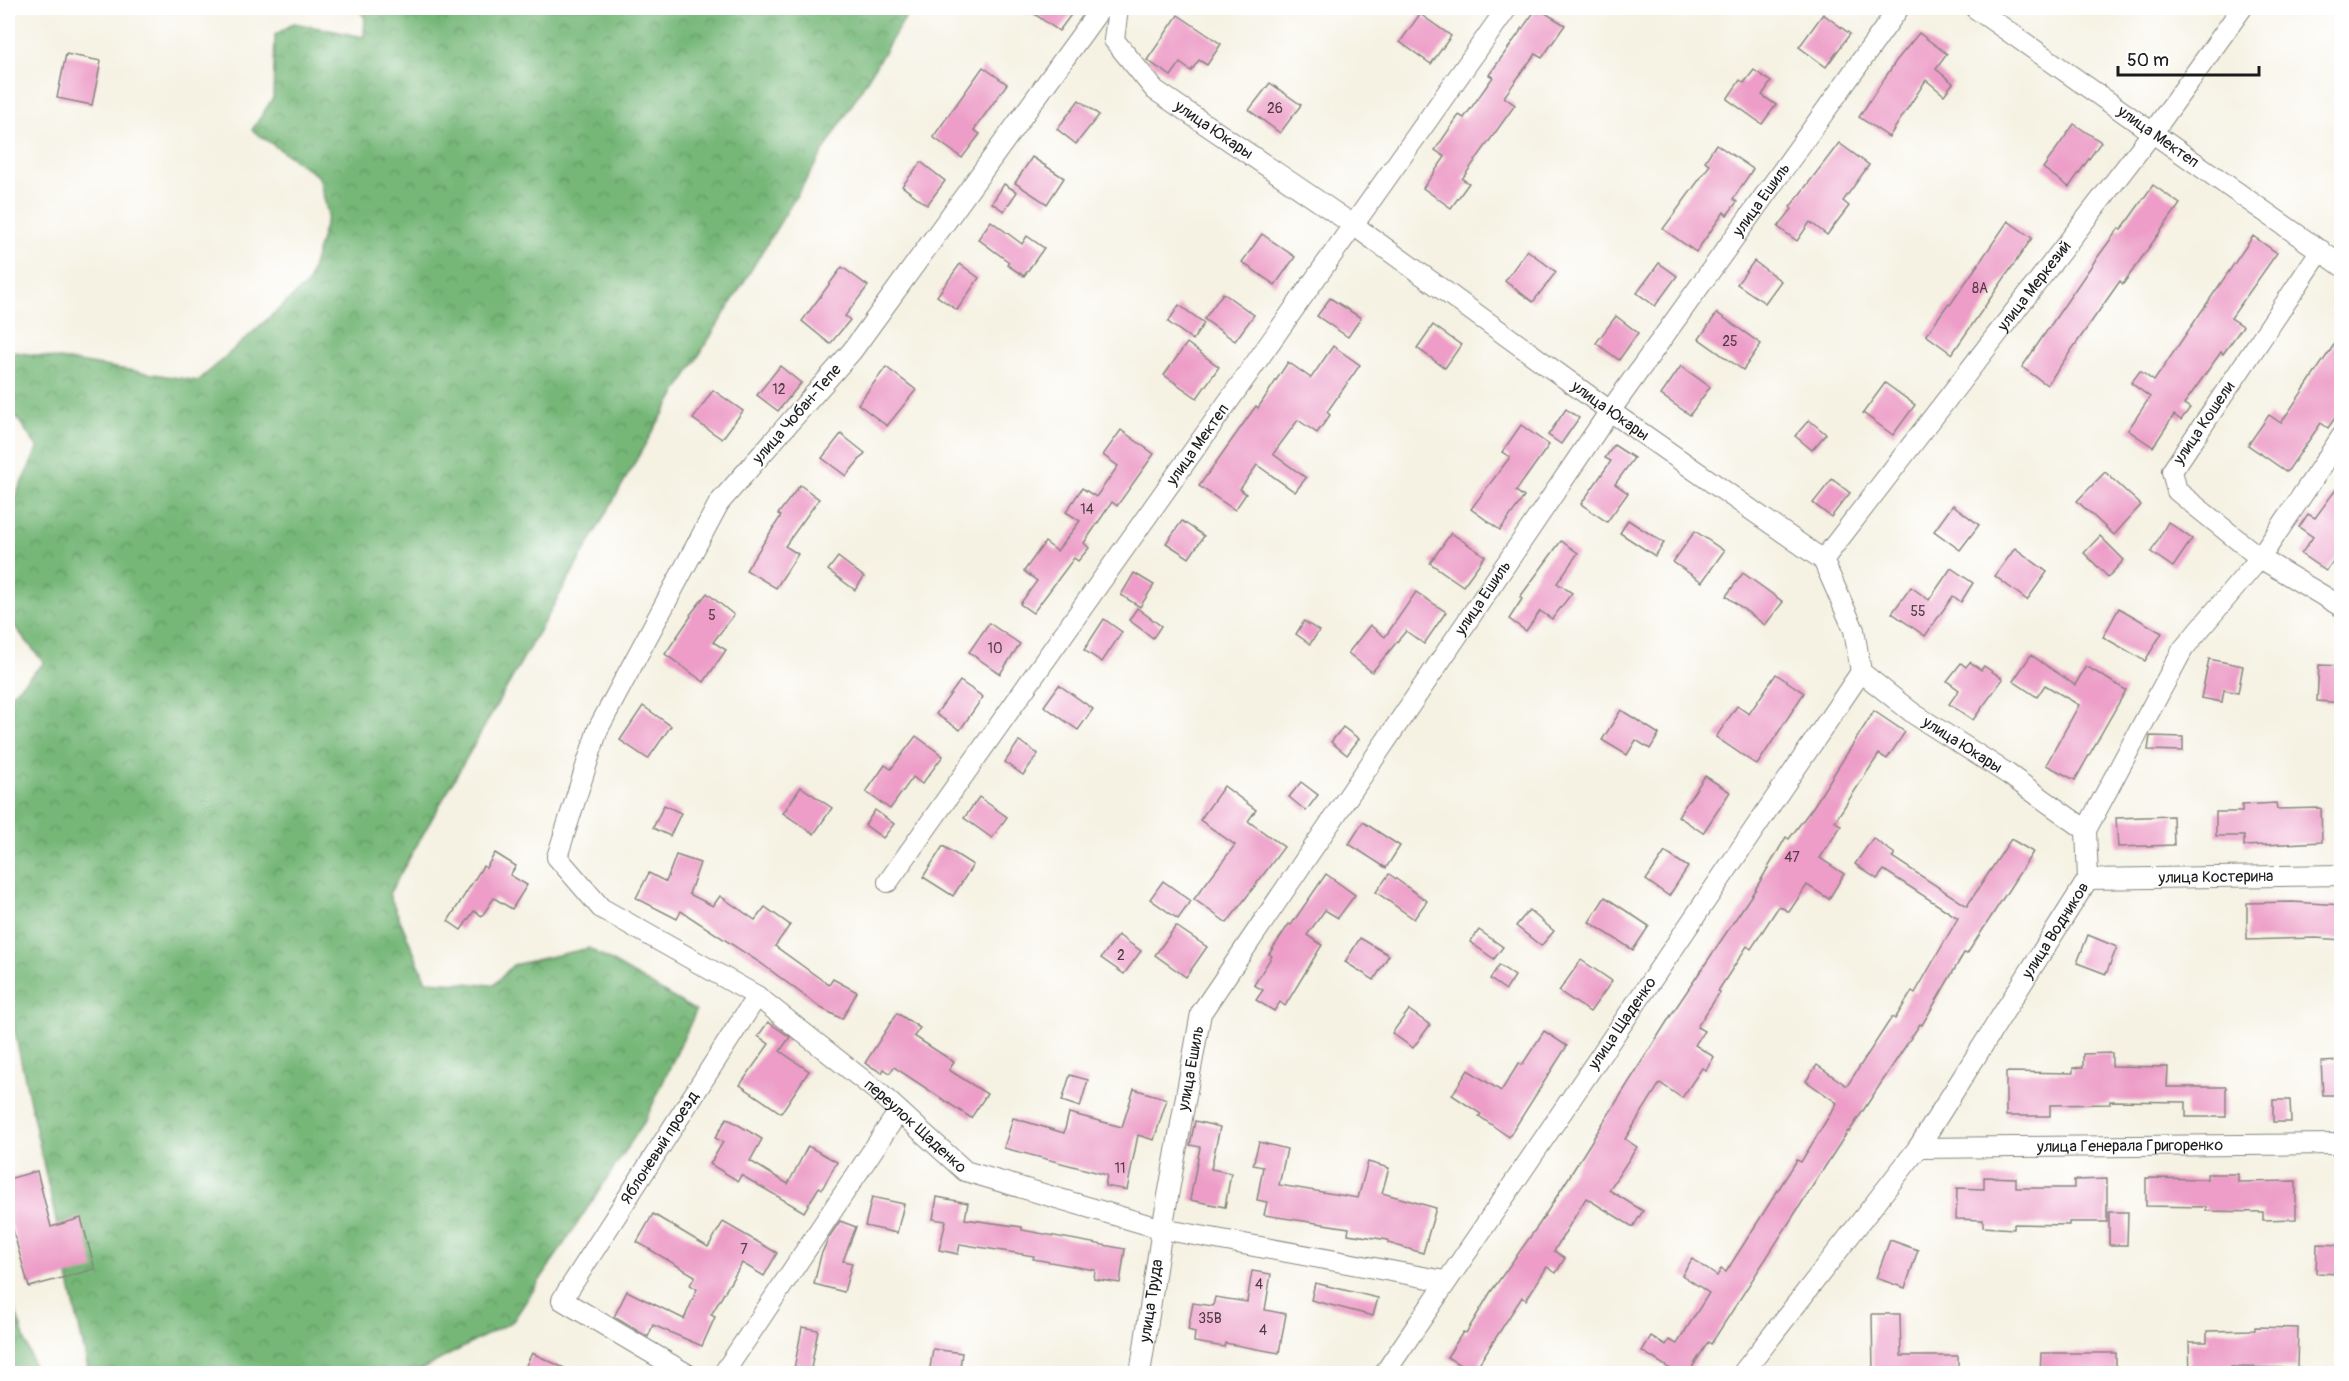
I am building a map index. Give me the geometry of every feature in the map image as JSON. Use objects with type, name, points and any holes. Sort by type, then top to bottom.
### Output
[{"type":"street","name":"улица Чобан-Тепе","points":[[557,857],[598,729],[719,503],[852,351],[1101,8]]},
{"type":"street","name":"улица Юкары","points":[[1118,8],[1114,40],[1155,90],[1352,224],[1610,411],[1823,561]]},
{"type":"street","name":"улица Мектеп","points":[[888,882],[1507,8]]},
{"type":"street","name":"улица Ешиль","points":[[1162,1228],[1201,1013],[1610,411],[1899,8]]},
{"type":"street","name":"улица Мектеп","points":[[1975,8],[2342,266]]},
{"type":"street","name":"улица Меркезий","points":[[1823,561],[2153,132],[2242,8]]},
{"type":"street","name":"улица Кошели","points":[[2321,250],[2172,471],[2177,491],[2260,558],[2342,608]]},
{"type":"street","points":[[2086,830],[2183,649],[2260,558],[2342,436]]},
{"type":"street","points":[[1823,561],[1854,630],[1861,672]]},
{"type":"street","name":"улица Юкары","points":[[1861,672],[1914,714],[2008,774],[2086,830]]},
{"type":"street","name":"улица Щаденко","points":[[1384,1374],[1445,1281],[1861,672]]},
{"type":"street","name":"улица Водников","points":[[1742,1374],[1918,1148],[2088,879],[2086,830]]},
{"type":"street","name":"переулок Щаденко","points":[[557,857],[602,908],[757,996],[877,1091],[965,1171],[1162,1228],[1445,1281]]},
{"type":"street","name":"улица Костерина","points":[[2088,879],[2342,875]]},
{"type":"street","name":"Яблоневый проезд","points":[[687,1374],[562,1300],[757,996]]},
{"type":"street","points":[[723,1374],[899,1111]]},
{"type":"street","name":"улица Генерала Григоренко","points":[[1918,1148],[2342,1144]]},
{"type":"street","name":"улица Труда","points":[[1140,1374],[1162,1228]]},
{"type":"green space","points":[[358,8],[911,8],[654,429],[389,894],[426,981],[494,985],[513,965],[589,948],[696,1011],[645,1121],[513,1321],[415,1373],[89,1373],[8,1001],[8,697],[44,663],[8,618],[8,511],[38,448],[8,405],[8,351],[198,381],[308,283],[328,215],[319,177],[252,130],[273,98],[275,35],[294,23],[364,37],[365,18]]},
{"type":"green space","points":[[8,1289],[36,1373],[8,1373]]},
{"type":"building","points":[[1026,8],[1076,8],[1059,31]]},
{"type":"building","points":[[1537,8],[1565,25],[1542,58],[1535,54],[1504,97],[1515,105],[1462,179],[1469,183],[1451,208],[1423,188],[1445,157],[1435,150],[1459,115],[1464,118],[1493,77],[1489,75]]},
{"type":"building","points":[[1420,14],[1451,36],[1431,64],[1400,42]]},
{"type":"building","points":[[1823,14],[1850,34],[1826,67],[1799,47]]},
{"type":"building","points":[[1178,15],[1221,44],[1207,65],[1199,60],[1191,71],[1180,63],[1171,76],[1147,60]]},
{"type":"building","points":[[1919,33],[1947,54],[1936,69],[1953,83],[1944,95],[1926,80],[1889,137],[1859,117],[1896,61]]},
{"type":"building","points":[[66,54],[101,61],[92,105],[57,98]]},
{"type":"building","points":[[983,67],[1007,84],[974,130],[980,134],[962,158],[933,137]]},
{"type":"building","points":[[1754,70],[1771,82],[1762,95],[1776,105],[1762,124],[1727,99],[1740,80],[1744,83]]},
{"type":"building","points":[[1270,83],[1301,105],[1280,133],[1249,110]]},
{"type":"building","points":[[1079,100],[1099,115],[1076,144],[1057,129]]},
{"type":"building","points":[[2074,124],[2101,142],[2069,187],[2043,168]]},
{"type":"building","points":[[1839,143],[1869,165],[1843,201],[1849,206],[1827,235],[1810,222],[1797,241],[1778,227],[1792,209],[1790,207]]},
{"type":"building","points":[[1716,144],[1753,169],[1733,199],[1737,202],[1727,215],[1724,212],[1696,252],[1663,229],[1710,165],[1705,161]]},
{"type":"building","points":[[1032,157],[1064,178],[1047,204],[1015,183]]},
{"type":"building","points":[[921,162],[945,181],[927,205],[902,186]]},
{"type":"building","points":[[1004,184],[1017,192],[1004,211],[992,203]]},
{"type":"building","points":[[2153,185],[2180,204],[2123,284],[2120,281],[2047,385],[2022,367],[2094,262],[2119,228],[2121,230]]},
{"type":"building","points":[[991,221],[1022,244],[1027,236],[1044,248],[1024,276],[1007,265],[1009,262],[978,239]]},
{"type":"building","points":[[2008,221],[2032,238],[1952,354],[1926,335],[1948,304],[1950,305]]},
{"type":"building","points":[[1262,234],[1295,257],[1275,285],[1242,262]]},
{"type":"building","points":[[2253,236],[2277,253],[2231,318],[2243,326],[2223,354],[2221,352],[2184,404],[2190,408],[2181,420],[2174,415],[2153,447],[2128,430],[2150,397],[2131,383],[2140,371],[2154,381]]},
{"type":"building","points":[[1527,250],[1556,272],[1533,302],[1505,281]]},
{"type":"building","points":[[1754,261],[1781,281],[1765,303],[1737,284]]},
{"type":"building","points":[[1659,263],[1677,276],[1655,306],[1637,293]]},
{"type":"building","points":[[960,264],[979,278],[957,310],[937,296]]},
{"type":"building","points":[[842,267],[868,286],[845,316],[850,320],[830,344],[802,321]]},
{"type":"building","points":[[1223,293],[1254,315],[1235,341],[1204,319]]},
{"type":"building","points":[[1330,298],[1361,318],[1348,337],[1317,316]]},
{"type":"building","points":[[1179,305],[1204,323],[1193,340],[1168,322]]},
{"type":"building","points":[[1717,313],[1761,344],[1743,370],[1699,339]]},
{"type":"building","points":[[1616,316],[1638,333],[1619,360],[1596,343]]},
{"type":"building","points":[[1433,325],[1461,345],[1445,368],[1417,348]]},
{"type":"building","points":[[2342,333],[2342,408],[2328,428],[2321,423],[2287,472],[2248,445],[2269,415],[2281,423]]},
{"type":"building","points":[[1187,343],[1219,367],[1197,398],[1164,375]]},
{"type":"building","points":[[1333,346],[1360,365],[1327,412],[1330,415],[1317,433],[1298,420],[1273,454],[1306,478],[1295,492],[1257,465],[1240,489],[1246,494],[1235,510],[1199,486],[1256,406],[1258,408],[1288,362],[1311,378]]},
{"type":"building","points":[[780,366],[801,383],[778,411],[757,395]]},
{"type":"building","points":[[1681,366],[1710,387],[1690,415],[1661,395]]},
{"type":"building","points":[[886,367],[916,390],[887,426],[858,404]]},
{"type":"building","points":[[1885,383],[1915,405],[1893,435],[1863,413]]},
{"type":"building","points":[[713,390],[743,411],[722,439],[693,419]]},
{"type":"building","points":[[1566,409],[1579,418],[1561,444],[1548,435]]},
{"type":"building","points":[[1809,420],[1826,434],[1812,450],[1795,436]]},
{"type":"building","points":[[1521,425],[1549,445],[1516,491],[1524,497],[1500,530],[1471,509],[1510,457],[1502,452]]},
{"type":"building","points":[[1121,430],[1154,454],[1117,506],[1112,502],[1084,543],[1089,548],[1078,561],[1074,558],[1033,613],[1020,604],[1037,581],[1024,571],[1045,542],[1057,551],[1080,521],[1066,512],[1082,488],[1096,497],[1118,466],[1103,455]]},
{"type":"building","points":[[841,434],[865,453],[846,476],[822,458]]},
{"type":"building","points":[[1614,445],[1634,458],[1615,484],[1628,493],[1607,522],[1581,504],[1611,461],[1605,458]]},
{"type":"building","points":[[2105,472],[2141,505],[2114,535],[2077,501]]},
{"type":"building","points":[[1832,479],[1850,493],[1831,517],[1813,503]]},
{"type":"building","points":[[2342,481],[2342,549],[2326,571],[2301,554],[2313,537],[2299,527],[2308,514],[2315,518]]},
{"type":"building","points":[[800,485],[819,499],[785,546],[798,554],[776,588],[746,570],[781,516],[778,514]]},
{"type":"building","points":[[1953,505],[1979,525],[1960,550],[1934,531]]},
{"type":"building","points":[[1628,520],[1664,543],[1655,556],[1620,533]]},
{"type":"building","points":[[1182,521],[1204,536],[1189,558],[1166,543]]},
{"type":"building","points":[[2168,522],[2192,539],[2173,567],[2151,552]]},
{"type":"building","points":[[1695,531],[1724,551],[1702,582],[1673,562]]},
{"type":"building","points":[[1451,533],[1485,556],[1463,586],[1430,563]]},
{"type":"building","points":[[2100,536],[2124,560],[2108,577],[2084,553]]},
{"type":"building","points":[[1561,541],[1578,553],[1557,583],[1572,593],[1552,619],[1540,611],[1526,631],[1509,619],[1522,599],[1520,597]]},
{"type":"building","points":[[2015,548],[2047,572],[2027,600],[1995,576]]},
{"type":"building","points":[[838,557],[864,577],[855,590],[828,570]]},
{"type":"building","points":[[1951,568],[1973,583],[1961,602],[1953,596],[1925,636],[1892,613],[1911,587],[1929,600]]},
{"type":"building","points":[[1134,573],[1154,585],[1140,607],[1121,595]]},
{"type":"building","points":[[1743,573],[1783,602],[1765,625],[1726,596]]},
{"type":"building","points":[[1416,592],[1446,612],[1424,644],[1406,631],[1372,672],[1348,653],[1370,625],[1385,637]]},
{"type":"building","points":[[707,593],[734,615],[713,642],[726,650],[704,682],[665,654]]},
{"type":"building","points":[[1137,608],[1161,626],[1153,638],[1129,620]]},
{"type":"building","points":[[2119,608],[2162,633],[2145,661],[2103,637]]},
{"type":"building","points":[[1104,619],[1122,632],[1102,662],[1084,650]]},
{"type":"building","points":[[1304,621],[1319,631],[1310,644],[1296,634]]},
{"type":"building","points":[[989,623],[1020,644],[1000,674],[969,652]]},
{"type":"building","points":[[2031,655],[2075,685],[2086,666],[2126,690],[2075,780],[2046,765],[2079,705],[2045,685],[2037,697],[2013,681]]},
{"type":"building","points":[[2209,659],[2243,666],[2238,693],[2224,690],[2222,702],[2201,698]]},
{"type":"building","points":[[1970,662],[1981,670],[1984,666],[2003,679],[1973,720],[1949,704],[1959,690],[1947,681],[1961,663],[1966,667]]},
{"type":"building","points":[[2319,665],[2342,666],[2342,703],[2317,701]]},
{"type":"building","points":[[1776,674],[1804,693],[1757,765],[1716,737],[1737,706],[1749,714]]},
{"type":"building","points":[[960,681],[983,697],[960,730],[936,714]]},
{"type":"building","points":[[1059,685],[1093,709],[1078,730],[1044,706]]},
{"type":"building","points":[[643,706],[671,726],[648,759],[620,740]]},
{"type":"building","points":[[1621,710],[1659,734],[1650,749],[1636,740],[1627,755],[1602,740]]},
{"type":"building","points":[[1874,711],[1905,732],[1887,759],[1879,754],[1835,821],[1841,826],[1820,858],[1844,874],[1829,899],[1807,885],[1789,912],[1779,906],[1751,949],[1747,946],[1697,1027],[1704,1031],[1695,1045],[1714,1057],[1706,1070],[1702,1068],[1682,1098],[1660,1083],[1625,1139],[1637,1147],[1609,1190],[1643,1211],[1633,1227],[1586,1198],[1554,1251],[1565,1258],[1556,1273],[1547,1267],[1526,1300],[1522,1297],[1473,1373],[1447,1357],[1463,1332],[1466,1333],[1490,1293],[1540,1223],[1673,1012],[1755,890],[1786,837],[1789,839],[1813,807]]},
{"type":"building","points":[[1343,727],[1359,739],[1347,755],[1331,742]]},
{"type":"building","points":[[916,736],[943,756],[922,784],[913,777],[890,809],[866,792],[885,765],[891,769]]},
{"type":"building","points":[[2150,736],[2183,737],[2183,751],[2148,750]]},
{"type":"building","points":[[1019,741],[1038,754],[1023,775],[1005,762]]},
{"type":"building","points":[[1705,776],[1730,792],[1703,833],[1678,816]]},
{"type":"building","points":[[1301,782],[1318,795],[1306,811],[1289,797]]},
{"type":"building","points":[[1224,786],[1256,810],[1248,821],[1284,847],[1227,923],[1194,899],[1235,845],[1200,820]]},
{"type":"building","points":[[801,787],[832,808],[814,834],[783,813]]},
{"type":"building","points":[[979,797],[1007,817],[992,838],[964,818]]},
{"type":"building","points":[[2276,803],[2277,809],[2321,808],[2322,842],[2244,846],[2244,836],[2216,836],[2216,812],[2242,812],[2242,805]]},
{"type":"building","points":[[664,805],[681,813],[670,836],[653,828]]},
{"type":"building","points":[[875,810],[894,824],[883,838],[865,825]]},
{"type":"building","points":[[2173,816],[2174,845],[2118,847],[2116,818]]},
{"type":"building","points":[[1363,822],[1400,846],[1386,868],[1349,844]]},
{"type":"building","points":[[1873,838],[1895,854],[1892,857],[1967,906],[2011,839],[2033,852],[1967,954],[1964,953],[1922,1025],[1920,1024],[1848,1131],[1711,1344],[1708,1342],[1688,1374],[1678,1374],[1642,1351],[1651,1336],[1666,1345],[1669,1340],[1677,1344],[1709,1293],[1682,1275],[1692,1259],[1717,1276],[1721,1269],[1726,1272],[1797,1160],[1801,1162],[1837,1103],[1806,1081],[1817,1065],[1847,1086],[1892,1017],[1895,1019],[1912,991],[1915,993],[1958,918],[1884,870],[1877,879],[1855,864]]},
{"type":"building","points":[[943,846],[973,865],[953,896],[923,877]]},
{"type":"building","points":[[1665,852],[1688,867],[1669,896],[1646,880]]},
{"type":"building","points":[[495,853],[516,866],[510,875],[527,885],[512,909],[494,898],[482,916],[474,911],[461,930],[448,921],[483,866],[486,868]]},
{"type":"building","points":[[676,855],[700,863],[689,894],[713,906],[720,896],[755,920],[765,907],[790,925],[775,946],[829,985],[833,979],[857,992],[842,1019],[821,1008],[762,964],[681,911],[677,919],[636,898],[649,873],[666,882]]},
{"type":"building","points":[[1326,874],[1355,895],[1338,918],[1325,910],[1307,935],[1322,945],[1285,1006],[1280,1002],[1274,1011],[1256,1000],[1263,990],[1254,985],[1272,956],[1269,954]]},
{"type":"building","points":[[1389,874],[1427,901],[1414,919],[1376,892]]},
{"type":"building","points":[[1163,881],[1191,901],[1178,919],[1150,899]]},
{"type":"building","points":[[1605,897],[1649,926],[1633,950],[1589,922]]},
{"type":"building","points":[[2292,902],[2342,905],[2342,940],[2316,938],[2247,940],[2247,903]]},
{"type":"building","points":[[1529,910],[1554,931],[1541,946],[1516,926]]},
{"type":"building","points":[[1176,926],[1207,947],[1186,977],[1155,955]]},
{"type":"building","points":[[1479,930],[1503,947],[1494,959],[1470,942]]},
{"type":"building","points":[[1118,935],[1141,951],[1124,974],[1101,958]]},
{"type":"building","points":[[2088,935],[2117,947],[2106,974],[2077,963]]},
{"type":"building","points":[[1360,938],[1389,955],[1374,980],[1345,962]]},
{"type":"building","points":[[1581,960],[1612,981],[1590,1012],[1559,991]]},
{"type":"building","points":[[1499,965],[1515,976],[1506,990],[1490,979]]},
{"type":"building","points":[[1409,1010],[1430,1025],[1413,1048],[1392,1033]]},
{"type":"building","points":[[897,1013],[920,1028],[914,1036],[954,1062],[949,1070],[987,1094],[971,1118],[894,1067],[890,1073],[884,1069],[882,1073],[865,1063]]},
{"type":"building","points":[[768,1022],[790,1037],[780,1051],[809,1071],[781,1113],[740,1085],[769,1044],[758,1036]]},
{"type":"building","points":[[1544,1031],[1567,1046],[1509,1137],[1479,1116],[1481,1114],[1452,1095],[1468,1070],[1501,1091],[1519,1063],[1522,1065]]},
{"type":"building","points":[[2112,1053],[2112,1066],[2168,1067],[2167,1087],[2226,1087],[2226,1117],[2186,1117],[2186,1102],[2110,1101],[2110,1104],[2050,1105],[2050,1116],[2006,1116],[2006,1072],[2073,1073],[2073,1068],[2083,1067],[2083,1054]]},
{"type":"building","points":[[2342,1061],[2342,1095],[2323,1095],[2321,1062]]},
{"type":"building","points":[[1070,1075],[1088,1080],[1080,1107],[1062,1101]]},
{"type":"building","points":[[1134,1089],[1167,1099],[1154,1140],[1138,1135],[1127,1190],[1105,1186],[1107,1175],[1004,1148],[1013,1118],[1064,1133],[1069,1113],[1122,1127]]},
{"type":"building","points":[[2273,1100],[2290,1100],[2291,1122],[2273,1122]]},
{"type":"building","points":[[727,1118],[762,1139],[750,1161],[788,1184],[808,1146],[837,1162],[822,1189],[819,1187],[804,1212],[741,1175],[738,1181],[710,1164],[723,1142],[715,1138]]},
{"type":"building","points":[[1195,1121],[1220,1127],[1211,1169],[1231,1173],[1225,1207],[1190,1200],[1200,1147],[1190,1145]]},
{"type":"building","points":[[1259,1142],[1287,1149],[1279,1185],[1358,1198],[1368,1162],[1389,1168],[1382,1193],[1436,1208],[1423,1253],[1388,1243],[1388,1240],[1348,1234],[1349,1228],[1264,1215],[1267,1202],[1257,1200],[1263,1167],[1253,1165]]},
{"type":"building","points":[[37,1171],[51,1227],[81,1218],[95,1269],[29,1287],[8,1213],[8,1179]]},
{"type":"building","points":[[2207,1174],[2238,1174],[2238,1182],[2296,1181],[2296,1219],[2263,1220],[2263,1212],[2206,1211],[2206,1207],[2146,1206],[2146,1178],[2207,1179]]},
{"type":"building","points":[[1984,1177],[2016,1178],[2016,1188],[2074,1188],[2074,1180],[2107,1179],[2107,1222],[2069,1222],[2069,1225],[2014,1224],[2014,1229],[1983,1227],[1983,1220],[1956,1219],[1957,1188],[1984,1189]]},
{"type":"building","points":[[872,1197],[904,1204],[897,1233],[865,1226]]},
{"type":"building","points":[[937,1197],[968,1203],[965,1219],[1022,1227],[1022,1230],[1125,1249],[1120,1283],[1094,1279],[1095,1270],[1033,1259],[1034,1256],[960,1244],[958,1254],[939,1250],[946,1221],[933,1219]]},
{"type":"building","points":[[2109,1212],[2128,1212],[2127,1245],[2109,1245]]},
{"type":"building","points":[[653,1214],[708,1247],[723,1222],[777,1253],[764,1276],[742,1263],[711,1315],[715,1317],[702,1346],[653,1325],[648,1337],[614,1317],[627,1291],[684,1319],[697,1289],[690,1285],[695,1276],[637,1242]]},
{"type":"building","points":[[840,1221],[856,1227],[843,1261],[852,1263],[844,1292],[814,1284],[821,1255]]},
{"type":"building","points":[[1890,1240],[1918,1250],[1905,1288],[1876,1278]]},
{"type":"building","points":[[2317,1244],[2342,1245],[2342,1274],[2316,1273]]},
{"type":"building","points":[[1252,1271],[1271,1274],[1265,1310],[1286,1314],[1279,1353],[1225,1343],[1224,1347],[1194,1342],[1195,1332],[1188,1330],[1193,1303],[1213,1306],[1215,1297],[1247,1302]]},
{"type":"building","points":[[1315,1283],[1378,1298],[1373,1316],[1311,1300]]},
{"type":"building","points":[[1872,1314],[1900,1314],[1901,1356],[1958,1356],[1958,1374],[1873,1374]]},
{"type":"building","points":[[802,1327],[818,1330],[810,1374],[793,1374]]},
{"type":"building","points":[[2255,1327],[2298,1328],[2297,1368],[2231,1367],[2231,1374],[2190,1374],[2189,1342],[2207,1342],[2207,1331],[2255,1330]]},
{"type":"building","points":[[933,1349],[962,1353],[959,1374],[929,1374]]},
{"type":"building","points":[[532,1353],[577,1374],[522,1374]]},
{"type":"building","points":[[2041,1353],[2116,1353],[2116,1374],[2040,1374]]}]
